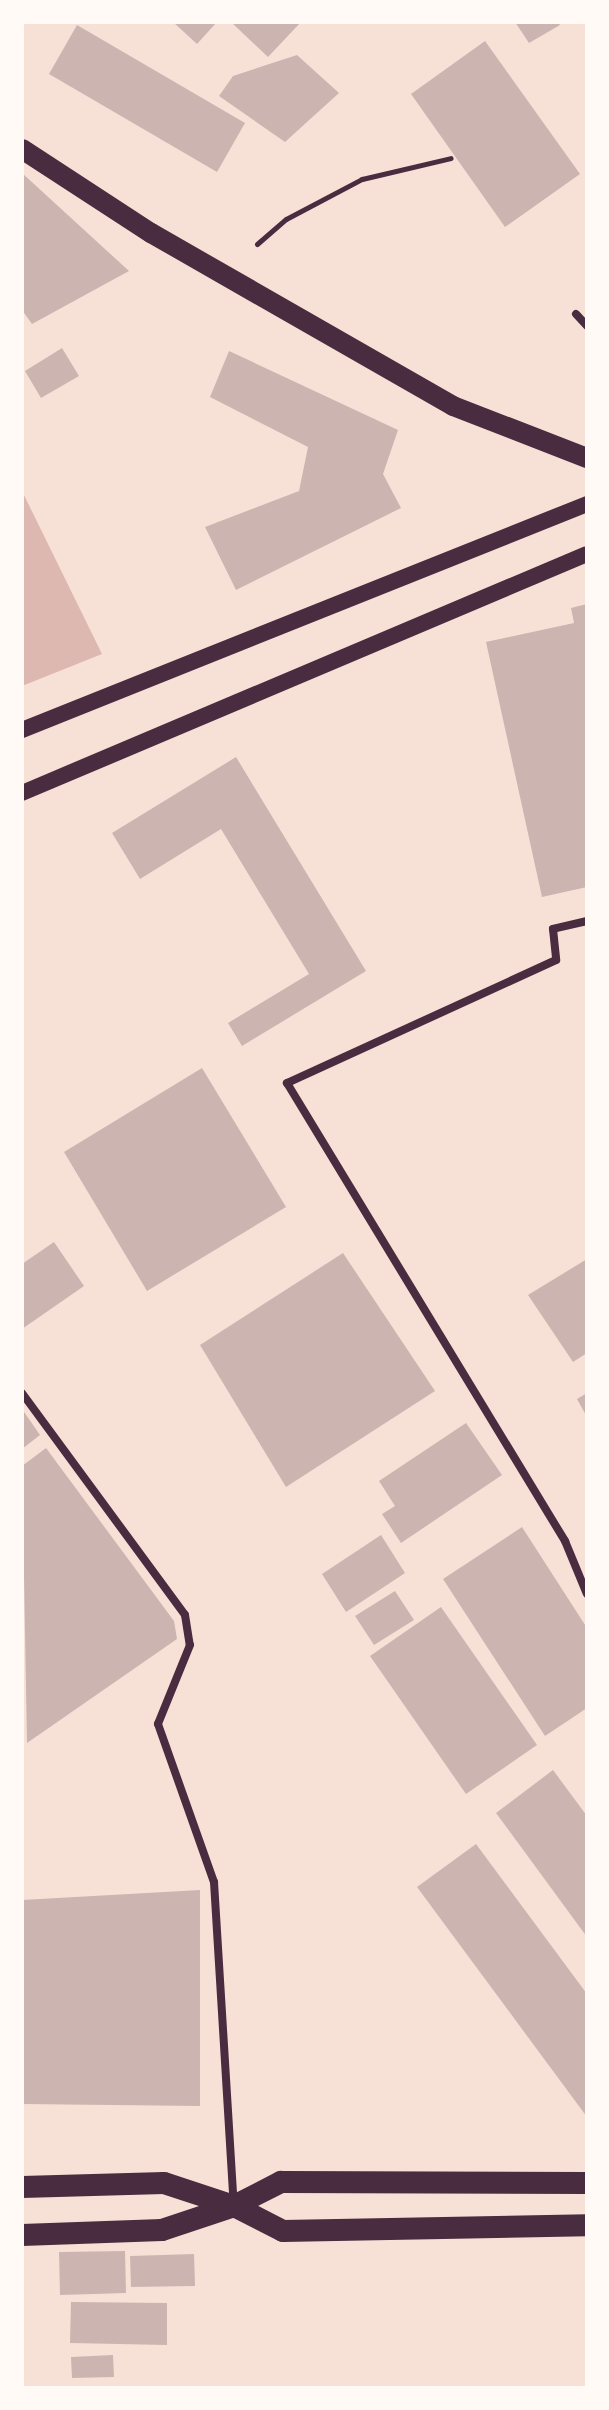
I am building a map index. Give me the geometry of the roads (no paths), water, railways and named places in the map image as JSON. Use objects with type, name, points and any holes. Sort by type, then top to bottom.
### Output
[{"type":"highway","points":[[22,2235],[162,2230],[234,2206],[281,2182],[587,2183]]},
{"type":"highway","points":[[22,2187],[164,2183],[234,2206],[283,2231],[587,2225]]},
{"type":"main road","points":[[22,149],[151,233],[453,406],[587,458]]},
{"type":"main road","points":[[22,730],[587,504]]},
{"type":"main road","points":[[22,793],[587,554]]},
{"type":"street","points":[[576,314],[587,326]]},
{"type":"street","points":[[587,921],[553,929],[556,960],[287,1083],[565,1541],[587,1594]]},
{"type":"street","points":[[22,1393],[185,1615],[190,1645],[158,1724],[214,1882],[234,2206]]}]
